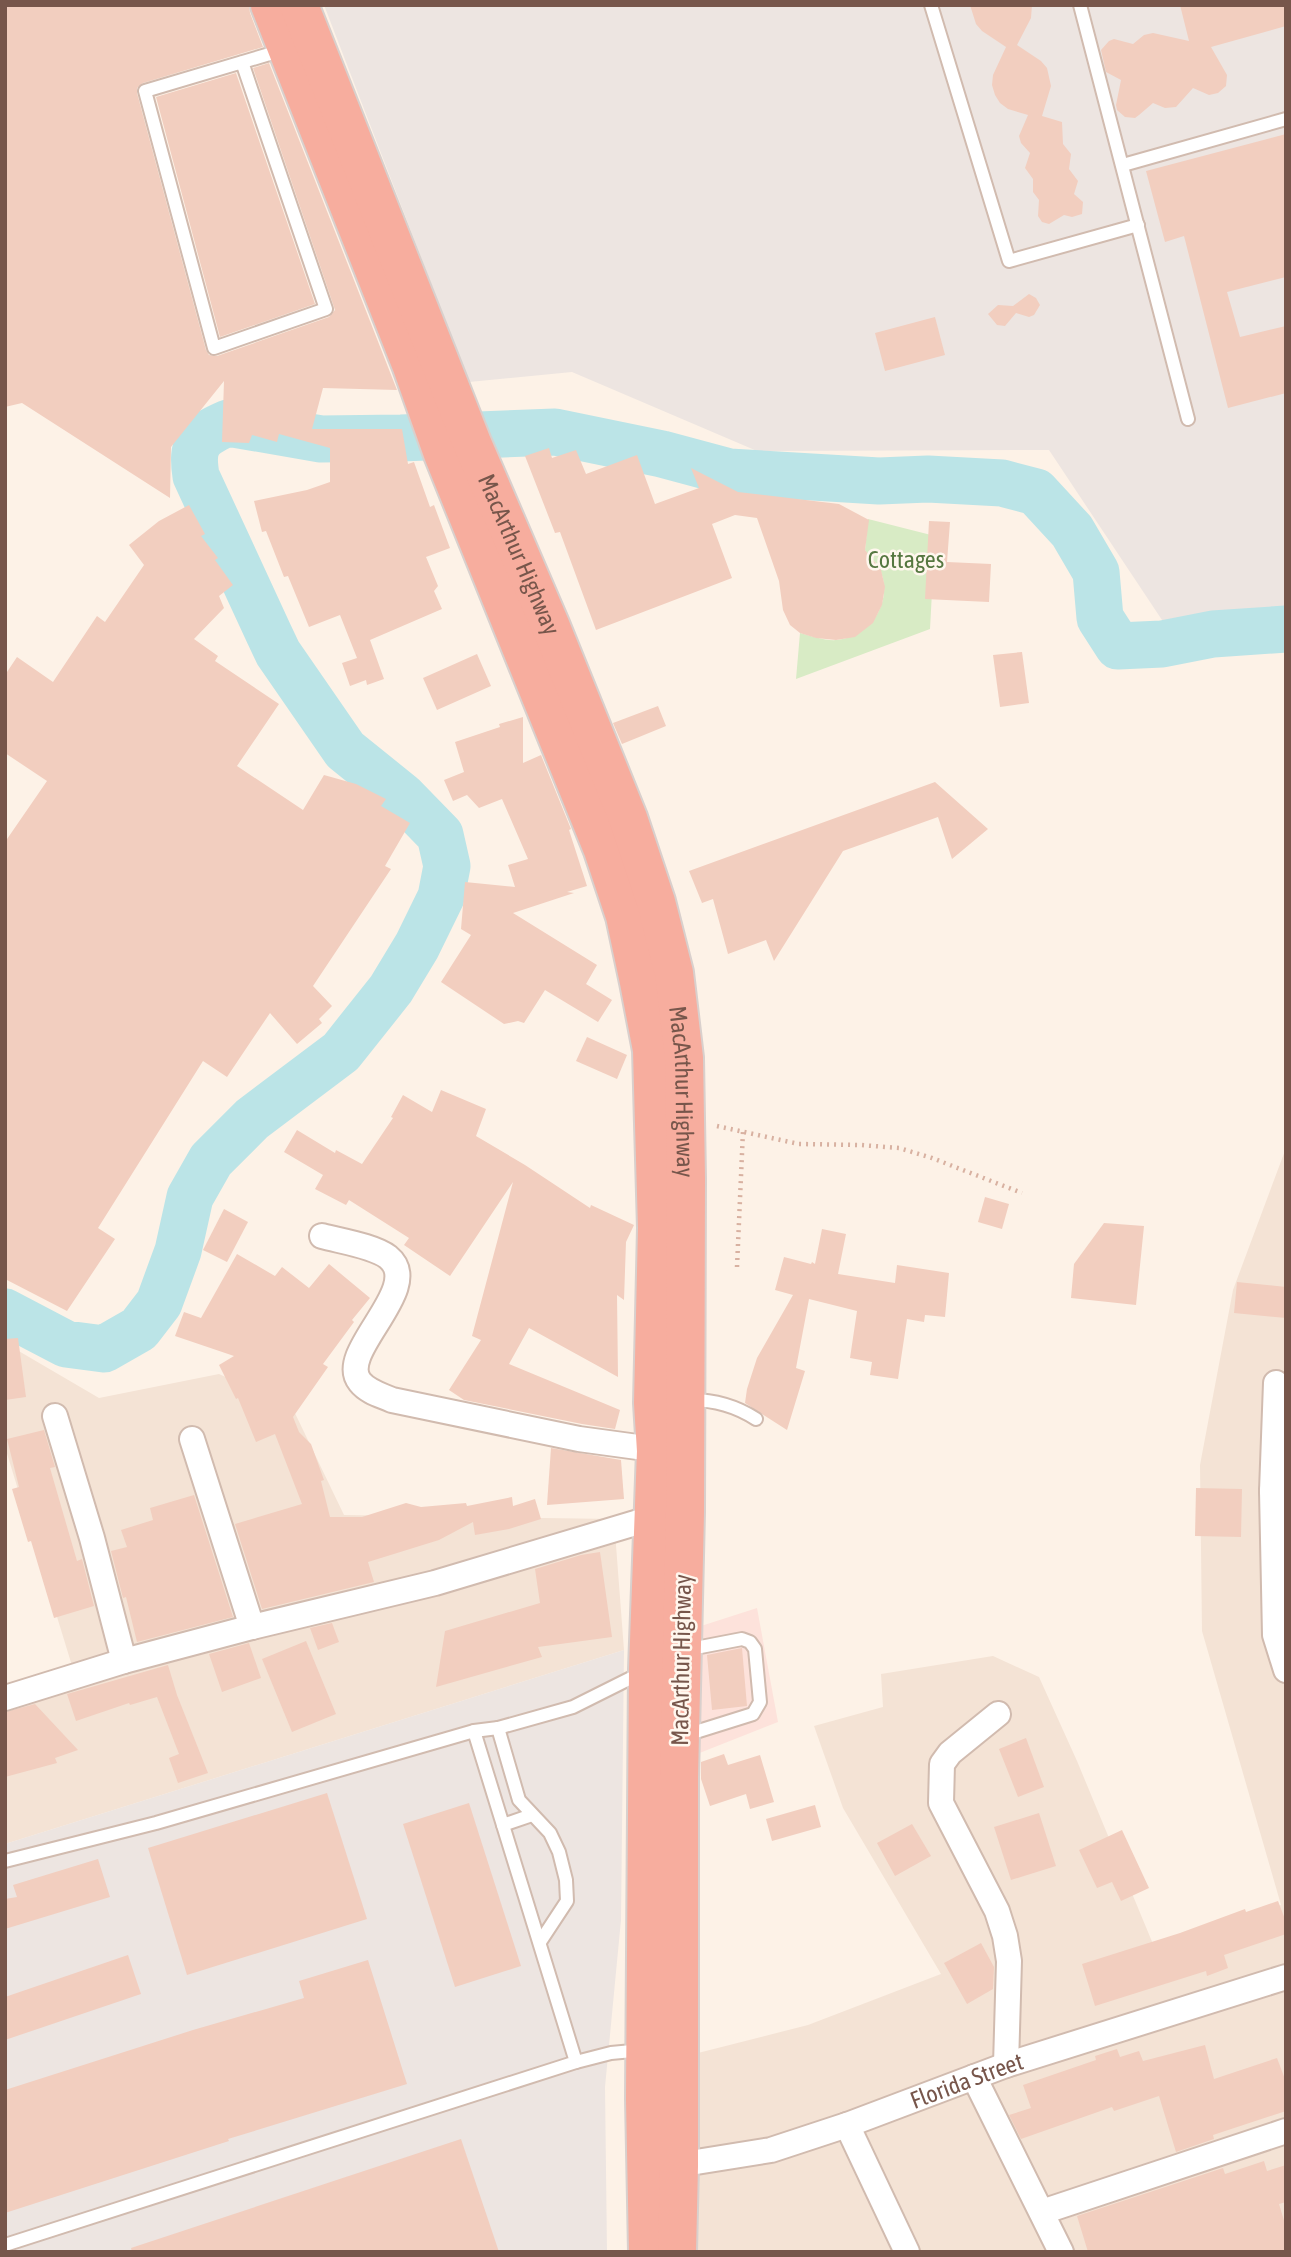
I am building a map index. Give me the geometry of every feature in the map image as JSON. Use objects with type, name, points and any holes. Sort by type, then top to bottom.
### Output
[{"type":"highway","name":"MacArthur Highway","points":[[270,5],[301,44],[458,449],[552,674],[628,818],[656,901],[674,973],[684,1058],[685,1119],[668,1401]]},
{"type":"highway","name":"MacArthur Highway","points":[[299,5],[301,44]]},
{"type":"highway","name":"MacArthur Highway","points":[[552,674],[588,813],[625,916],[652,1050],[657,1228],[670,1451],[665,1660],[663,2167],[677,2252]]},
{"type":"highway","name":"MacArthur Highway","points":[[648,2252],[663,2167]]},
{"type":"street","points":[[322,1236],[376,1251],[389,1258],[399,1272],[397,1286],[356,1362],[355,1374],[369,1390],[393,1400],[579,1439],[670,1451]]},
{"type":"street","points":[[1276,1383],[1280,1635],[1286,1670]]},
{"type":"street","points":[[55,1416],[92,1538],[124,1661]]},
{"type":"street","points":[[192,1439],[253,1627]]},
{"type":"street","points":[[5,1698],[124,1661],[435,1583],[668,1515]]},
{"type":"street","points":[[998,1714],[950,1753],[942,1765],[941,1803],[997,1911],[1005,1936],[1009,1961],[1006,2064]]},
{"type":"street","name":"Florida Street","points":[[663,2167],[772,2150],[847,2125],[1006,2064],[1286,1977]]},
{"type":"street","points":[[974,2077],[1061,2252]]},
{"type":"street","points":[[847,2125],[907,2252]]},
{"type":"street","points":[[1042,2212],[1286,2131]]},
{"type":"lane","points":[[931,5],[1009,261],[1138,225]]},
{"type":"lane","points":[[1080,5],[1188,419]]},
{"type":"lane","points":[[242,62],[326,309],[214,348],[145,91],[301,44]]},
{"type":"lane","points":[[1123,165],[1286,119]]},
{"type":"lane","points":[[668,1401],[708,1400],[743,1410],[756,1419]]},
{"type":"lane","points":[[5,1861],[156,1823],[474,1731],[498,1728],[573,1707],[665,1660],[742,1639],[750,1642],[755,1649],[760,1702],[753,1714],[665,1741]]},
{"type":"lane","points":[[498,1728],[519,1800],[550,1833],[559,1852],[566,1880],[567,1901],[540,1942]]},
{"type":"lane","points":[[474,1731],[576,2062]]},
{"type":"lane","points":[[503,1825],[532,1815]]},
{"type":"lane","points":[[5,2245],[576,2062],[611,2053],[662,2049]]},
{"type":"path","points":[[685,1119],[799,1144],[899,1148],[1022,1193]]},
{"type":"path","points":[[737,1267],[743,1131]]},
{"type":"shaded area","points":[[324,5],[1286,5],[1286,607],[1168,629],[1049,450],[757,451],[572,372],[469,382]]},
{"type":"shaded area","points":[[1286,1148],[1286,2252],[695,2252],[698,2053],[808,2025],[941,1974],[843,1808],[814,1726],[883,1707],[881,1674],[993,1656],[1039,1677],[1153,1944],[1281,1905],[1202,1631],[1200,1465],[1233,1290]]},
{"type":"shaded area","points":[[5,1343],[99,1398],[219,1374],[292,1407],[344,1515],[614,1519],[624,1650],[5,1844],[5,1688],[73,1669],[5,1447]]},
{"type":"shaded area","points":[[757,1608],[778,1722],[697,1754],[698,1627]]},
{"type":"shaded area","points":[[624,1650],[621,1920],[605,2087],[607,2252],[5,2252],[5,1844]]},
{"type":"green space","name":"Cottages","points":[[868,519],[935,536],[930,629],[796,679],[800,633],[828,640],[849,638],[868,626],[881,607],[884,584],[881,572],[865,550]]},
{"type":"building","points":[[5,5],[249,5],[263,47],[143,83],[137,88],[137,93],[206,350],[209,355],[217,356],[329,317],[335,310],[253,68],[269,63],[397,390],[323,388],[312,429],[402,429],[408,464],[414,462],[430,507],[434,505],[450,548],[426,557],[438,586],[434,591],[442,609],[370,640],[384,679],[367,685],[366,680],[350,686],[342,663],[357,658],[340,615],[309,627],[288,576],[284,577],[266,531],[262,532],[254,501],[307,490],[330,482],[330,448],[279,434],[277,442],[252,435],[249,443],[222,442],[224,381],[171,447],[170,498],[22,403],[5,407]]},
{"type":"building","points":[[970,5],[1032,5],[1031,18],[1017,45],[1047,68],[1051,86],[1042,116],[1062,122],[1063,144],[1071,154],[1069,169],[1078,181],[1074,194],[1083,202],[1082,214],[1072,217],[1064,215],[1049,224],[1042,222],[1038,216],[1039,200],[1033,192],[1033,179],[1025,168],[1030,153],[1021,143],[1019,136],[1028,115],[1008,109],[995,95],[993,75],[1006,47],[976,24]]},
{"type":"building","points":[[1180,5],[1286,5],[1286,26],[1211,47],[1227,75],[1226,86],[1218,93],[1209,95],[1193,88],[1176,107],[1165,108],[1153,103],[1135,118],[1125,117],[1117,110],[1116,105],[1121,80],[1106,72],[1101,50],[1114,39],[1133,44],[1144,35],[1153,33],[1189,41]]},
{"type":"building","points":[[236,73],[315,304],[220,337],[156,97]]},
{"type":"building","points":[[1286,134],[1286,277],[1227,292],[1240,337],[1286,326],[1286,393],[1228,408],[1184,236],[1165,242],[1146,171]]},
{"type":"building","points":[[1029,294],[1036,298],[1040,305],[1034,315],[1029,317],[1016,313],[1005,326],[997,325],[988,314],[998,305],[1013,306]]},
{"type":"building","points":[[935,317],[945,355],[885,371],[875,333]]},
{"type":"building","points":[[549,448],[552,458],[576,450],[586,474],[637,455],[655,504],[699,488],[691,468],[738,492],[839,504],[869,520],[865,550],[881,570],[885,587],[882,605],[873,623],[855,637],[836,640],[800,633],[790,625],[783,610],[779,581],[757,518],[735,515],[712,524],[732,578],[596,630],[560,532],[555,533],[525,456]]},
{"type":"building","points":[[189,505],[205,534],[201,536],[218,558],[215,560],[233,585],[219,596],[224,608],[194,639],[218,656],[215,661],[279,704],[237,766],[303,810],[324,775],[356,784],[386,799],[381,806],[410,823],[385,866],[391,869],[313,986],[332,1006],[319,1019],[322,1023],[297,1044],[270,1013],[227,1077],[203,1061],[98,1228],[115,1239],[67,1311],[5,1279],[5,842],[47,781],[5,753],[5,675],[17,657],[53,682],[97,616],[105,622],[144,565],[129,545],[159,521]]},
{"type":"building","points":[[929,521],[950,522],[947,562],[991,564],[989,602],[925,599]]},
{"type":"building","points":[[1022,652],[1029,703],[1000,707],[993,655]]},
{"type":"building","points":[[477,654],[491,686],[437,710],[423,678]]},
{"type":"building","points":[[658,706],[666,726],[622,744],[613,723]]},
{"type":"building","points":[[523,717],[523,763],[541,755],[571,829],[569,830],[587,886],[567,892],[574,893],[513,913],[597,965],[586,984],[612,1000],[598,1022],[545,990],[524,1023],[518,1021],[504,1024],[441,982],[471,935],[461,929],[465,882],[515,887],[508,865],[528,859],[502,799],[479,808],[467,795],[453,801],[444,780],[464,772],[455,742]]},
{"type":"building","points":[[935,782],[988,829],[952,859],[938,817],[843,851],[774,961],[766,940],[728,954],[713,899],[702,903],[689,871]]},
{"type":"building","points":[[587,1037],[627,1055],[617,1079],[576,1061]]},
{"type":"building","points":[[441,1090],[486,1109],[476,1136],[590,1208],[591,1205],[634,1225],[626,1242],[624,1300],[617,1295],[618,1377],[529,1328],[509,1364],[620,1410],[615,1429],[464,1400],[449,1390],[481,1340],[472,1336],[513,1182],[450,1276],[404,1245],[409,1238],[349,1200],[346,1205],[315,1189],[323,1175],[284,1152],[297,1130],[335,1153],[336,1150],[362,1164],[393,1118],[391,1117],[403,1095],[432,1112]]},
{"type":"building","points":[[985,1197],[1009,1204],[1002,1229],[978,1222]]},
{"type":"building","points":[[224,1209],[248,1222],[227,1262],[203,1250]]},
{"type":"building","points":[[1104,1223],[1144,1226],[1136,1305],[1071,1298],[1074,1264]]},
{"type":"building","points":[[822,1229],[846,1234],[838,1274],[895,1283],[897,1265],[949,1273],[945,1317],[925,1315],[924,1322],[907,1319],[898,1379],[870,1375],[872,1362],[850,1358],[857,1311],[809,1299],[796,1368],[805,1371],[787,1430],[745,1403],[747,1389],[757,1358],[793,1295],[775,1290],[784,1257],[815,1264]]},
{"type":"building","points":[[237,1254],[275,1276],[282,1267],[309,1288],[329,1264],[370,1298],[323,1364],[328,1367],[293,1417],[299,1432],[311,1444],[324,1480],[321,1481],[330,1517],[362,1517],[406,1503],[421,1507],[466,1503],[467,1506],[512,1497],[513,1506],[535,1499],[541,1519],[509,1529],[475,1535],[473,1522],[439,1540],[368,1562],[374,1582],[262,1609],[235,1524],[302,1504],[275,1434],[256,1442],[238,1398],[236,1399],[219,1365],[234,1356],[175,1336],[184,1312],[201,1318]]},
{"type":"building","points":[[1237,1282],[1286,1287],[1286,1318],[1234,1313]]},
{"type":"building","points":[[18,1338],[26,1397],[5,1400],[5,1339]]},
{"type":"building","points":[[44,1430],[55,1467],[50,1468],[77,1561],[82,1559],[94,1606],[54,1618],[12,1489],[19,1487],[7,1439]]},
{"type":"building","points":[[551,1448],[621,1460],[624,1499],[547,1505]]},
{"type":"building","points":[[1196,1488],[1242,1489],[1241,1537],[1195,1536]]},
{"type":"building","points":[[194,1495],[233,1617],[137,1642],[111,1551],[127,1547],[121,1530],[153,1520],[150,1508]]},
{"type":"building","points":[[600,1552],[612,1637],[538,1647],[542,1657],[436,1687],[445,1631],[540,1603],[535,1569]]},
{"type":"building","points":[[332,1623],[339,1642],[318,1650],[310,1628]]},
{"type":"building","points":[[306,1641],[336,1714],[292,1732],[262,1659]]},
{"type":"building","points":[[249,1643],[261,1678],[222,1692],[209,1654]]},
{"type":"building","points":[[742,1648],[747,1706],[712,1710],[707,1655]]},
{"type":"building","points":[[168,1665],[208,1773],[178,1783],[169,1758],[179,1754],[157,1697],[130,1705],[129,1703],[76,1721],[67,1694]]},
{"type":"building","points":[[35,1704],[78,1750],[55,1758],[57,1763],[5,1777],[5,1712]]},
{"type":"building","points":[[1026,1738],[1044,1787],[1018,1797],[999,1749]]},
{"type":"building","points":[[724,1754],[728,1765],[760,1755],[774,1802],[750,1809],[746,1794],[710,1806],[701,1779],[701,1762]]},
{"type":"building","points":[[327,1793],[367,1919],[187,1975],[148,1848]]},
{"type":"building","points":[[469,1803],[521,1966],[455,1987],[403,1824]]},
{"type":"building","points":[[815,1805],[821,1827],[772,1841],[766,1819]]},
{"type":"building","points":[[1039,1813],[1056,1866],[1011,1880],[994,1827]]},
{"type":"building","points":[[912,1824],[931,1856],[895,1876],[877,1843]]},
{"type":"building","points":[[1122,1830],[1149,1888],[1121,1901],[1112,1882],[1097,1888],[1079,1850]]},
{"type":"building","points":[[98,1859],[110,1897],[5,1929],[5,1899],[17,1897],[13,1885]]},
{"type":"building","points":[[1278,1901],[1286,1922],[1286,1934],[1224,1955],[1228,1968],[1207,1976],[1206,1971],[1095,2006],[1082,1964],[1245,1909],[1246,1912]]},
{"type":"building","points":[[981,1943],[994,1967],[993,1989],[967,2004],[944,1963]]},
{"type":"building","points":[[128,1955],[141,1994],[5,2040],[5,1997]]},
{"type":"building","points":[[368,1960],[407,2084],[228,2139],[229,2141],[5,2213],[5,2090],[304,1998],[299,1981]]},
{"type":"building","points":[[1205,2045],[1214,2079],[1277,2058],[1286,2082],[1286,2111],[1213,2135],[1214,2139],[1176,2152],[1159,2096],[1114,2111],[1112,2107],[1021,2139],[1009,2115],[1031,2108],[1023,2085],[1096,2060],[1095,2056],[1117,2049],[1120,2057],[1139,2051],[1143,2061]]},
{"type":"building","points":[[461,2139],[499,2252],[132,2252],[131,2248]]},
{"type":"building","points":[[1264,2161],[1267,2171],[1286,2165],[1286,2202],[1279,2204],[1286,2227],[1286,2252],[1088,2252],[1077,2216],[1223,2168],[1225,2174]]},
{"type":"waterway","points":[[5,1312],[66,1344],[104,1349],[139,1329],[159,1303],[178,1251],[190,1197],[211,1160],[252,1119],[341,1052],[391,989],[417,946],[441,897],[447,866],[440,835],[402,796],[345,750],[278,653],[196,476],[196,449],[203,437],[210,432],[228,423],[321,439],[555,432],[662,454],[729,472],[879,481],[928,479],[1002,483],[1036,492],[1072,531],[1096,572],[1100,618],[1118,646],[1162,644],[1213,634],[1286,629]]}]
